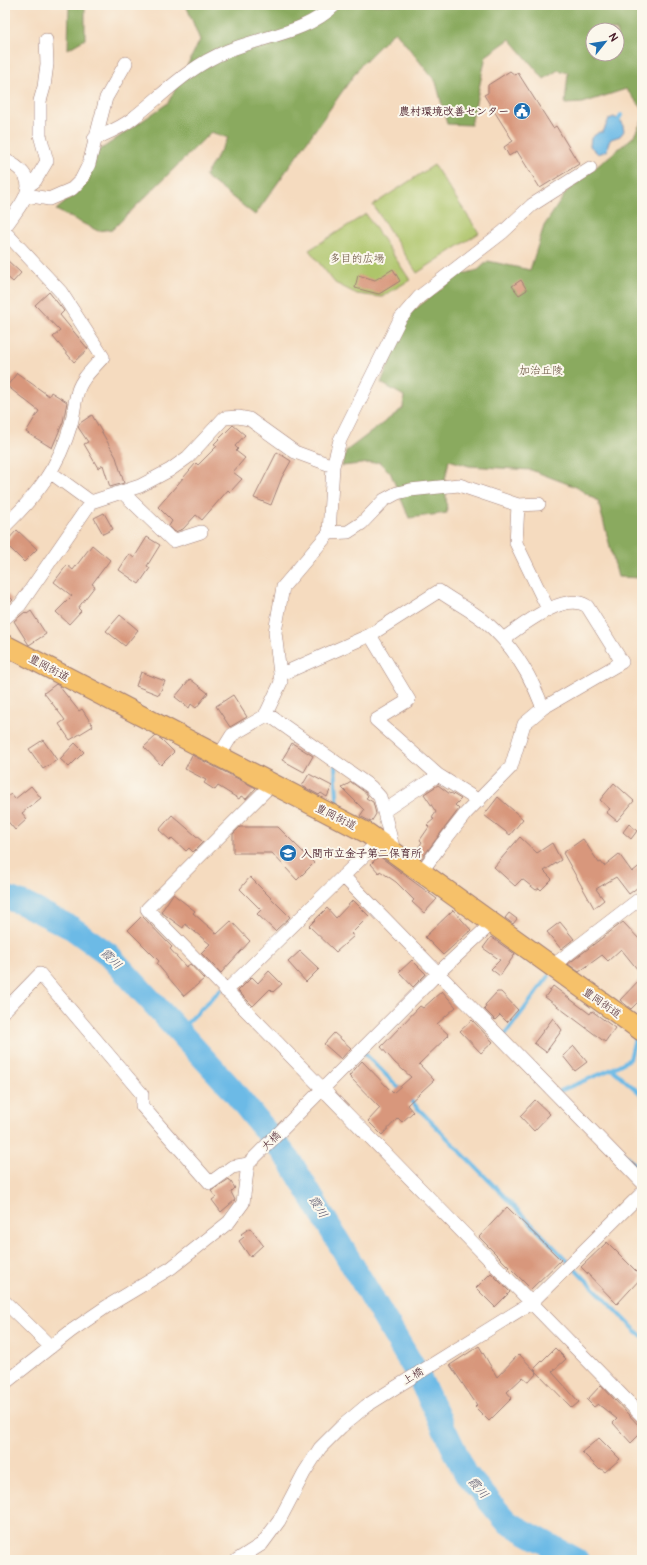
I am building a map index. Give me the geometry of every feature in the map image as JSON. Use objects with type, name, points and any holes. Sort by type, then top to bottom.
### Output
[{"type":"main road","name":"豊岡街道","points":[[5,644],[387,846],[642,1031]]},
{"type":"street","points":[[94,139],[111,132],[132,120],[175,81],[195,68],[227,51],[300,28],[329,11],[335,5]]},
{"type":"street","points":[[5,227],[47,161],[40,135],[40,101],[44,87],[47,64],[46,40]]},
{"type":"street","points":[[28,190],[49,199],[72,189],[81,180],[89,164],[94,139],[106,98],[126,63]]},
{"type":"street","points":[[5,160],[12,164],[25,176],[28,190]]},
{"type":"street","points":[[218,756],[232,736],[265,716],[281,682],[275,632],[283,587],[329,533],[333,466],[340,440],[400,319],[419,297],[503,232],[532,205],[590,168]]},
{"type":"street","points":[[5,232],[61,292],[103,357],[82,381],[77,393],[72,424],[45,482],[28,504],[5,526]]},
{"type":"street","points":[[5,618],[20,605],[90,502],[140,486],[170,470],[188,457],[224,418],[238,417],[249,419],[295,452],[333,466]]},
{"type":"street","points":[[50,472],[90,502]]},
{"type":"street","points":[[329,533],[348,532],[362,523],[384,500],[397,492],[410,490],[459,485],[518,505],[539,504]]},
{"type":"street","points":[[122,492],[173,540],[201,532]]},
{"type":"street","points":[[518,505],[516,543],[548,609]]},
{"type":"street","points":[[280,675],[370,635],[439,591],[483,620],[503,639],[520,660],[534,684],[543,708]]},
{"type":"street","points":[[422,871],[441,844],[511,767],[524,724],[543,708],[622,662],[587,606],[581,602],[573,601],[548,609],[503,639]]},
{"type":"street","points":[[370,635],[409,700],[376,720],[438,775],[479,801]]},
{"type":"street","points":[[226,991],[343,876],[387,846],[384,811],[380,797],[371,786],[266,713]]},
{"type":"street","points":[[384,811],[438,775]]},
{"type":"street","points":[[272,784],[147,909],[531,1303],[639,1408]]},
{"type":"street","points":[[343,876],[437,974],[642,1182]]},
{"type":"street","points":[[552,967],[642,898]]},
{"type":"street","name":"大橋","points":[[251,1160],[437,974],[492,923]]},
{"type":"street","points":[[5,1010],[40,974],[142,1094],[142,1106],[210,1183],[232,1167],[251,1160]]},
{"type":"street","points":[[5,1383],[106,1307],[171,1268],[229,1222],[243,1203],[251,1160]]},
{"type":"street","name":"上橋","points":[[237,1560],[262,1544],[279,1521],[304,1473],[320,1448],[341,1427],[361,1410],[393,1389],[531,1303],[642,1193]]},
{"type":"street","points":[[5,1302],[51,1347]]},
{"type":"green space","points":[[69,5],[85,5],[85,39],[68,49]]},
{"type":"green space","points":[[186,5],[642,5],[642,108],[626,89],[583,103],[565,104],[568,73],[558,70],[544,79],[510,39],[486,56],[471,125],[447,124],[436,82],[395,31],[361,65],[255,215],[205,176],[228,138],[211,132],[113,229],[98,231],[56,210],[88,183],[97,152],[168,103],[200,40]]},
{"type":"green space","name":"加治丘陵","points":[[642,121],[642,578],[618,577],[598,501],[576,487],[531,470],[469,466],[449,460],[445,480],[447,513],[409,518],[390,472],[379,462],[342,466],[346,451],[403,408],[404,396],[381,383],[409,314],[459,275],[478,270],[488,261],[530,270],[544,226],[567,191],[633,137]]},
{"type":"green space","points":[[434,165],[479,233],[417,273],[373,205]]},
{"type":"green space","name":"多目的広場","points":[[366,214],[410,280],[381,297],[357,294],[335,283],[309,250]]},
{"type":"water","points":[[614,117],[622,122],[624,131],[620,136],[611,139],[608,144],[607,151],[598,154],[590,146],[591,138],[599,132],[603,132],[609,119]]},
{"type":"building","points":[[510,71],[515,75],[518,73],[553,128],[556,126],[579,164],[540,188],[517,151],[509,156],[504,147],[513,141],[484,95],[488,93],[488,85]]},
{"type":"building","points":[[5,258],[21,273],[13,282],[5,275]]},
{"type":"building","points":[[393,269],[400,281],[379,294],[355,288],[358,275],[375,280]]},
{"type":"building","points":[[521,280],[527,290],[519,295],[512,286]]},
{"type":"building","points":[[49,292],[64,311],[60,315],[88,349],[74,362],[53,337],[60,331],[35,305]]},
{"type":"building","points":[[17,373],[49,396],[51,392],[67,402],[63,422],[52,448],[26,432],[39,411],[7,386]]},
{"type":"building","points":[[92,415],[116,457],[124,483],[110,487],[103,465],[98,468],[84,444],[88,442],[78,427],[80,423]]},
{"type":"building","points":[[233,425],[245,435],[235,446],[238,449],[236,451],[245,458],[233,472],[242,479],[230,492],[228,490],[202,520],[196,515],[183,529],[175,532],[169,526],[172,521],[158,507],[196,463],[198,465],[217,446],[214,444]]},
{"type":"building","points":[[277,452],[291,461],[282,477],[271,505],[254,498]]},
{"type":"building","points":[[104,513],[113,529],[103,534],[94,518]]},
{"type":"building","points":[[17,530],[37,549],[24,562],[5,543]]},
{"type":"building","points":[[147,537],[160,545],[147,566],[150,568],[139,584],[119,570],[129,554],[134,558]]},
{"type":"building","points":[[92,545],[110,560],[92,584],[95,586],[78,608],[81,611],[69,624],[56,612],[72,596],[54,582],[67,565],[73,570]]},
{"type":"building","points":[[5,592],[13,600],[5,607]]},
{"type":"building","points":[[31,611],[46,634],[29,645],[14,621],[25,612],[27,614]]},
{"type":"building","points":[[120,615],[138,630],[125,646],[106,631]]},
{"type":"building","points":[[141,672],[165,681],[159,695],[136,686]]},
{"type":"building","points":[[190,679],[208,693],[196,708],[191,704],[189,708],[175,697]]},
{"type":"building","points":[[56,684],[79,711],[82,709],[93,726],[70,740],[59,724],[65,720],[44,693]]},
{"type":"building","points":[[233,695],[247,717],[230,727],[216,706]]},
{"type":"building","points":[[156,736],[174,752],[161,765],[144,747]]},
{"type":"building","points":[[43,740],[57,760],[43,769],[29,749]]},
{"type":"building","points":[[75,743],[84,752],[69,767],[60,759]]},
{"type":"building","points":[[292,743],[313,756],[304,772],[282,760]]},
{"type":"building","points":[[192,755],[256,788],[246,799],[241,796],[239,799],[218,786],[215,790],[204,783],[206,780],[185,769]]},
{"type":"building","points":[[309,774],[332,786],[327,797],[321,793],[319,795],[302,786]]},
{"type":"building","points":[[351,782],[366,793],[368,796],[366,798],[373,802],[376,814],[371,822],[360,816],[364,810],[342,788]]},
{"type":"building","points":[[614,783],[634,801],[617,821],[606,812],[610,809],[600,800]]},
{"type":"building","points":[[438,785],[450,794],[451,793],[461,799],[455,805],[459,809],[422,858],[415,853],[422,842],[420,840],[429,827],[427,825],[434,819],[432,818],[436,812],[424,794]]},
{"type":"building","points":[[31,786],[41,798],[22,813],[27,819],[15,830],[5,818],[5,798],[11,794],[15,799]]},
{"type":"building","points":[[498,797],[523,819],[510,835],[484,815]]},
{"type":"building","points":[[172,815],[203,842],[193,852],[189,848],[186,851],[172,838],[170,840],[159,830]]},
{"type":"building","points":[[629,824],[637,831],[631,839],[623,832]]},
{"type":"building","name":"入間市立金子第二保育所","points":[[240,827],[278,827],[314,863],[297,880],[272,853],[233,853],[233,834]]},
{"type":"building","points":[[520,837],[537,853],[552,843],[561,860],[544,871],[552,879],[541,890],[539,888],[536,890],[522,879],[515,886],[494,867]]},
{"type":"building","points":[[583,839],[599,863],[601,862],[604,866],[619,854],[632,872],[642,864],[642,884],[629,894],[616,877],[596,889],[604,900],[594,908],[563,853]]},
{"type":"building","points":[[379,856],[437,899],[424,913],[412,902],[414,900],[396,882],[380,871],[379,873],[371,864]]},
{"type":"building","points":[[250,877],[290,917],[275,931],[257,914],[261,910],[240,889]]},
{"type":"building","points":[[173,894],[195,911],[193,913],[217,934],[231,921],[250,941],[221,973],[201,953],[210,944],[185,924],[183,928],[161,912]]},
{"type":"building","points":[[353,900],[369,916],[351,934],[354,936],[336,952],[309,926],[327,908],[336,918]]},
{"type":"building","points":[[453,910],[471,930],[443,955],[425,937]]},
{"type":"building","points":[[509,913],[517,919],[513,924],[505,918]]},
{"type":"building","points":[[142,916],[172,947],[170,949],[186,967],[190,964],[204,979],[184,996],[157,964],[159,961],[128,930]]},
{"type":"building","points":[[560,922],[574,939],[561,949],[547,932]]},
{"type":"building","points":[[623,922],[642,942],[642,975],[621,949],[608,961],[602,955],[579,972],[568,964]]},
{"type":"building","points":[[491,937],[515,954],[500,976],[491,969],[500,960],[483,948]]},
{"type":"building","points":[[300,951],[319,969],[306,982],[288,962]]},
{"type":"building","points":[[412,960],[426,974],[413,987],[399,972]]},
{"type":"building","points":[[269,971],[282,984],[273,992],[270,989],[253,1006],[238,991],[252,977],[258,983]]},
{"type":"building","points":[[642,977],[642,998],[631,1009],[620,1000]]},
{"type":"building","points":[[553,986],[590,1014],[592,1011],[615,1028],[605,1042],[545,997]]},
{"type":"building","points":[[442,991],[456,1007],[437,1024],[449,1035],[419,1064],[434,1080],[407,1105],[413,1112],[402,1122],[398,1118],[382,1135],[368,1121],[380,1108],[349,1076],[362,1061],[393,1093],[411,1077],[395,1063],[381,1047],[420,1006],[423,1008]]},
{"type":"building","points":[[497,992],[501,992],[518,1010],[507,1022],[500,1015],[495,1020],[484,1009],[486,1007],[485,1005]]},
{"type":"building","points":[[553,1018],[562,1030],[546,1052],[534,1043]]},
{"type":"building","points":[[472,1020],[493,1042],[481,1053],[460,1031]]},
{"type":"building","points":[[334,1033],[351,1048],[341,1059],[324,1044]]},
{"type":"building","points":[[574,1046],[587,1062],[575,1071],[563,1056]]},
{"type":"building","points":[[535,1100],[550,1114],[534,1131],[520,1116]]},
{"type":"building","points":[[229,1179],[235,1188],[231,1192],[235,1200],[221,1212],[212,1200],[216,1197],[211,1191]]},
{"type":"building","points":[[507,1207],[561,1260],[531,1289],[479,1237]]},
{"type":"building","points":[[250,1228],[263,1245],[250,1257],[239,1241],[244,1237],[241,1234]]},
{"type":"building","points":[[607,1242],[642,1277],[617,1304],[581,1267]]},
{"type":"building","points":[[491,1273],[510,1292],[495,1307],[476,1288]]},
{"type":"building","points":[[479,1346],[497,1377],[519,1354],[537,1373],[529,1382],[523,1377],[507,1392],[512,1398],[489,1421],[475,1407],[477,1405],[450,1365]]},
{"type":"building","points":[[555,1348],[566,1359],[552,1372],[579,1402],[572,1408],[534,1369]]},
{"type":"building","points":[[601,1385],[642,1429],[642,1432],[631,1443],[613,1423],[617,1419],[598,1404],[594,1407],[587,1400]]},
{"type":"building","points":[[599,1438],[620,1459],[605,1472],[600,1468],[599,1469],[582,1452]]},
{"type":"waterway","points":[[619,119],[621,115]]},
{"type":"waterway","points":[[335,766],[338,812]]},
{"type":"waterway","name":"霞川","points":[[5,897],[24,904],[72,928],[108,954],[230,1087],[290,1161],[417,1373],[466,1474],[507,1522],[577,1560]]},
{"type":"waterway","points":[[504,1036],[549,976]]},
{"type":"waterway","points":[[179,1031],[221,989]]},
{"type":"waterway","points":[[560,1091],[612,1069],[630,1059],[635,1038]]},
{"type":"waterway","points":[[363,1052],[402,1091]]},
{"type":"waterway","points":[[612,1069],[642,1095]]},
{"type":"waterway","points":[[408,1098],[642,1337]]},
{"type":"waterway","points":[[612,1142],[642,1172]]},
{"type":"place","name":"農村環境改善センター","points":[[522,111]]},
{"type":"place","name":"入間市立金子第二保育所","points":[[288,853]]}]
